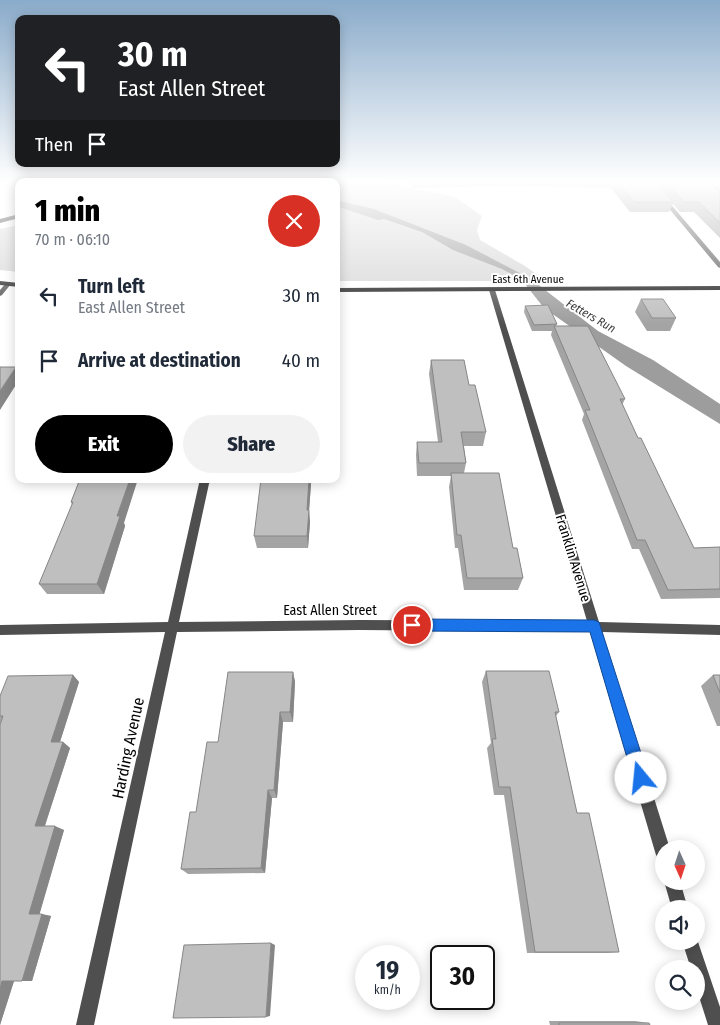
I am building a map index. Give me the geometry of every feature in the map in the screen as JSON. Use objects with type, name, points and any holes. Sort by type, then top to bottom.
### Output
[{"type":"street","points":[[689,229],[720,266]]},
{"type":"street","points":[[0,284],[15,285]]},
{"type":"street","points":[[0,294],[8,284]]},
{"type":"street","name":"East 6th Avenue","points":[[340,290],[720,288]]},
{"type":"street","name":"Franklin Avenue","points":[[492,290],[660,840]]},
{"type":"street","name":"Harding Avenue","points":[[85,1025],[204,483]]},
{"type":"street","name":"East Allen Street","points":[[0,630],[173,626],[594,626],[720,630]]},
{"type":"street","points":[[693,950],[717,1025]]},
{"type":"shaded area","points":[[0,229],[15,229],[15,272],[0,270]]},
{"type":"shaded area","points":[[340,229],[477,229],[480,240],[525,266],[546,281],[340,281]]},
{"type":"shaded area","points":[[413,229],[425,229],[466,245],[531,279],[598,331],[653,360],[720,404],[720,424],[626,366],[544,308],[521,279],[502,269],[453,250],[422,232]]},
{"type":"building","points":[[641,299],[663,299],[676,318],[652,318]]},
{"type":"building","points":[[548,305],[557,324],[534,325],[525,306]]},
{"type":"building","points":[[554,326],[588,326],[625,399],[620,399],[638,438],[641,438],[694,548],[720,547],[720,589],[668,590],[645,540],[637,540],[585,410],[590,410]]},
{"type":"building","points":[[431,360],[464,360],[469,385],[475,385],[486,432],[461,432],[466,463],[419,463],[417,442],[442,442]]},
{"type":"building","points":[[0,367],[15,367],[15,368],[0,391]]},
{"type":"building","points":[[451,473],[499,473],[513,548],[517,548],[523,578],[467,578],[461,535],[457,535]]},
{"type":"building","points":[[78,483],[129,483],[117,516],[120,516],[97,584],[39,584],[73,502],[71,502]]},
{"type":"building","points":[[261,483],[309,483],[307,536],[254,536]]},
{"type":"building","points":[[486,671],[549,671],[559,712],[555,712],[577,813],[589,813],[619,952],[535,952],[510,787],[499,787],[492,739],[496,739]]},
{"type":"building","points":[[228,672],[293,672],[290,712],[280,712],[274,790],[268,790],[261,868],[181,869],[190,812],[196,812],[207,742],[218,742]]},
{"type":"building","points":[[73,675],[51,742],[63,742],[35,826],[55,826],[29,914],[42,914],[22,981],[2,981],[0,989],[0,725],[3,716],[0,716],[0,696],[8,676]]},
{"type":"building","points":[[713,675],[720,675],[720,693]]},
{"type":"building","points":[[271,943],[266,1017],[173,1018],[184,945]]},
{"type":"building","points":[[559,1023],[649,1023],[650,1025],[559,1025]]},
{"type":"route","points":[[412,625],[594,626],[641,778]]},
{"type":"water label","name":"Fetters Run","points":[[591,316]]}]
